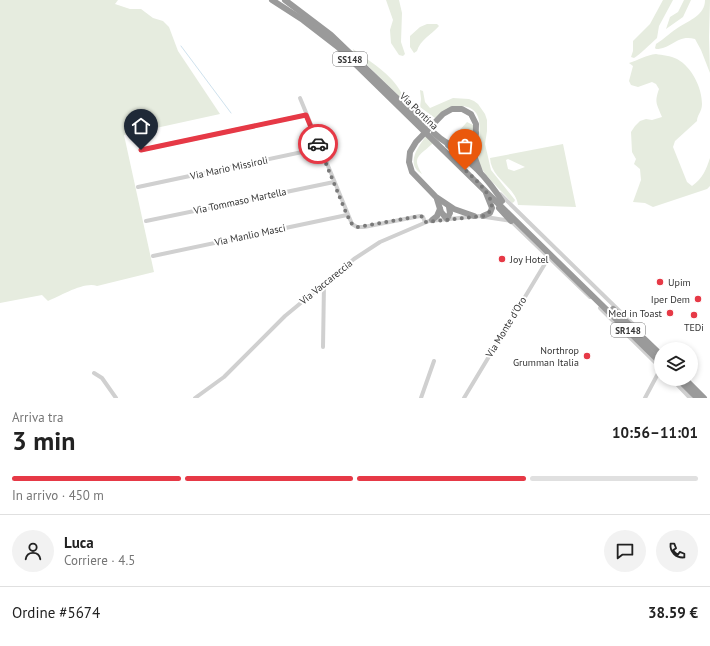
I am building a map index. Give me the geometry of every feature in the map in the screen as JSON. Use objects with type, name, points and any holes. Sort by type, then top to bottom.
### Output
[{"type":"highway","name":"Via Pontina","points":[[272,0],[303,20],[332,42],[422,125]]},
{"type":"highway","name":"Via Pontina","points":[[285,0],[331,35],[484,188],[598,298]]},
{"type":"highway","points":[[474,216],[449,207],[436,197],[411,170],[409,158],[412,147],[443,114],[453,109],[462,109],[470,113],[475,121],[477,129],[475,155],[480,172]]},
{"type":"highway","points":[[448,145],[458,147],[467,144],[472,140],[477,129]]},
{"type":"highway","name":"Via Pontina","points":[[432,135],[502,201],[598,298]]},
{"type":"highway","points":[[432,135],[466,158],[490,182],[502,201]]},
{"type":"highway","points":[[483,216],[490,212],[492,207],[484,188]]},
{"type":"highway","points":[[484,188],[511,221]]},
{"type":"highway","points":[[436,197],[440,209],[447,219],[450,213],[449,207]]},
{"type":"highway","points":[[429,221],[437,216],[440,209]]},
{"type":"highway","name":"SR148","points":[[598,298],[654,349]]},
{"type":"highway","name":"SR148","points":[[598,298],[654,356]]},
{"type":"highway","points":[[685,386],[697,398]]},
{"type":"highway","points":[[692,386],[704,398]]},
{"type":"street","points":[[300,98],[352,224],[359,227],[420,216],[429,221]]},
{"type":"street","points":[[141,150],[306,115]]},
{"type":"street","name":"Via Mario Missiroli","points":[[138,187],[320,148]]},
{"type":"street","name":"Via Tommaso Martella","points":[[146,221],[334,182]]},
{"type":"street","points":[[490,182],[654,345]]},
{"type":"street","name":"Via Manlio Masci","points":[[153,256],[347,215]]},
{"type":"street","name":"Via Vaccareccia","points":[[195,398],[224,377],[278,323],[370,248],[429,221],[483,216],[511,221]]},
{"type":"street","points":[[511,221],[654,361]]},
{"type":"street","name":"Via Monte d'Oro","points":[[464,398],[549,258]]},
{"type":"street","points":[[323,347],[324,284]]},
{"type":"street","points":[[421,398],[434,361]]},
{"type":"street","points":[[94,374],[102,378],[116,398]]},
{"type":"street","points":[[645,398],[654,381]]},
{"type":"street","points":[[679,386],[690,398]]},
{"type":"street","points":[[696,386],[708,398]]},
{"type":"shaded area","points":[[0,0],[118,0],[115,4],[130,9],[141,9],[153,18],[163,21],[169,27],[178,51],[220,114],[124,135],[154,272],[97,286],[92,285],[79,287],[48,301],[42,295],[0,303]]},
{"type":"shaded area","points":[[386,0],[399,0],[402,13],[401,42],[405,54],[403,56],[399,55],[391,43],[390,30],[393,20]]},
{"type":"shaded area","points":[[663,0],[673,0],[659,26],[657,38],[637,56],[634,58],[631,57],[633,51],[633,41],[650,24]]},
{"type":"shaded area","points":[[684,0],[691,0],[683,17],[666,29],[670,17],[678,12]]},
{"type":"shaded area","points":[[705,0],[710,0],[710,73],[695,39],[684,38],[666,47],[655,48],[656,44],[700,13]]},
{"type":"shaded area","points":[[427,24],[437,24],[439,26],[423,41],[414,53],[410,47],[410,36],[420,27]]},
{"type":"shaded area","points":[[353,49],[375,65],[394,82],[404,98],[403,100],[354,52]]},
{"type":"shaded area","points":[[656,54],[677,59],[692,73],[698,85],[702,98],[702,104],[697,121],[675,141],[673,147],[687,182],[692,186],[704,174],[710,158],[710,186],[707,189],[653,207],[645,203],[633,202],[641,180],[640,169],[634,164],[636,159],[632,152],[631,132],[640,121],[662,117],[656,101],[659,89],[656,84],[652,82],[638,87],[631,85],[629,81],[633,66],[629,63],[649,55]]},
{"type":"shaded area","points":[[420,90],[423,91],[425,102],[430,108],[453,98],[469,99],[478,104],[487,120],[485,144],[491,170],[515,200],[514,202],[512,203],[486,175],[480,166],[478,149],[480,130],[477,114],[471,109],[458,106],[435,118],[420,107]]},
{"type":"shaded area","points":[[406,100],[431,118],[431,126],[405,102]]},
{"type":"shaded area","points":[[467,122],[473,125],[474,129],[471,137],[463,140],[458,138],[458,132]]},
{"type":"shaded area","points":[[426,136],[433,143],[418,157],[417,163],[422,174],[414,165],[414,160],[417,150]]},
{"type":"shaded area","points":[[563,144],[576,207],[518,205],[513,193],[495,172],[491,165],[490,158]],"holes":[[[508,159],[525,167],[514,171],[508,169],[506,160]]]},
{"type":"waterway","points":[[181,46],[231,113]]},
{"type":"way so far","points":[[318,144],[347,215],[352,224],[358,227],[420,216],[423,217],[426,222],[432,220],[483,216],[488,214],[492,210],[492,204],[484,188],[465,170]]},
{"type":"place","name":"Joy Hotel","points":[[502,259]]},
{"type":"place","name":"Upim","points":[[660,282]]},
{"type":"place","name":"Iper Dem","points":[[698,299]]},
{"type":"place","name":"Med in Toast","points":[[670,313]]},
{"type":"place","name":"TEDi","points":[[694,315]]},
{"type":"place","name":"Northrop Grumman Italia","points":[[587,356]]},
{"type":"route","points":[[141,150],[306,115],[318,144]]}]
